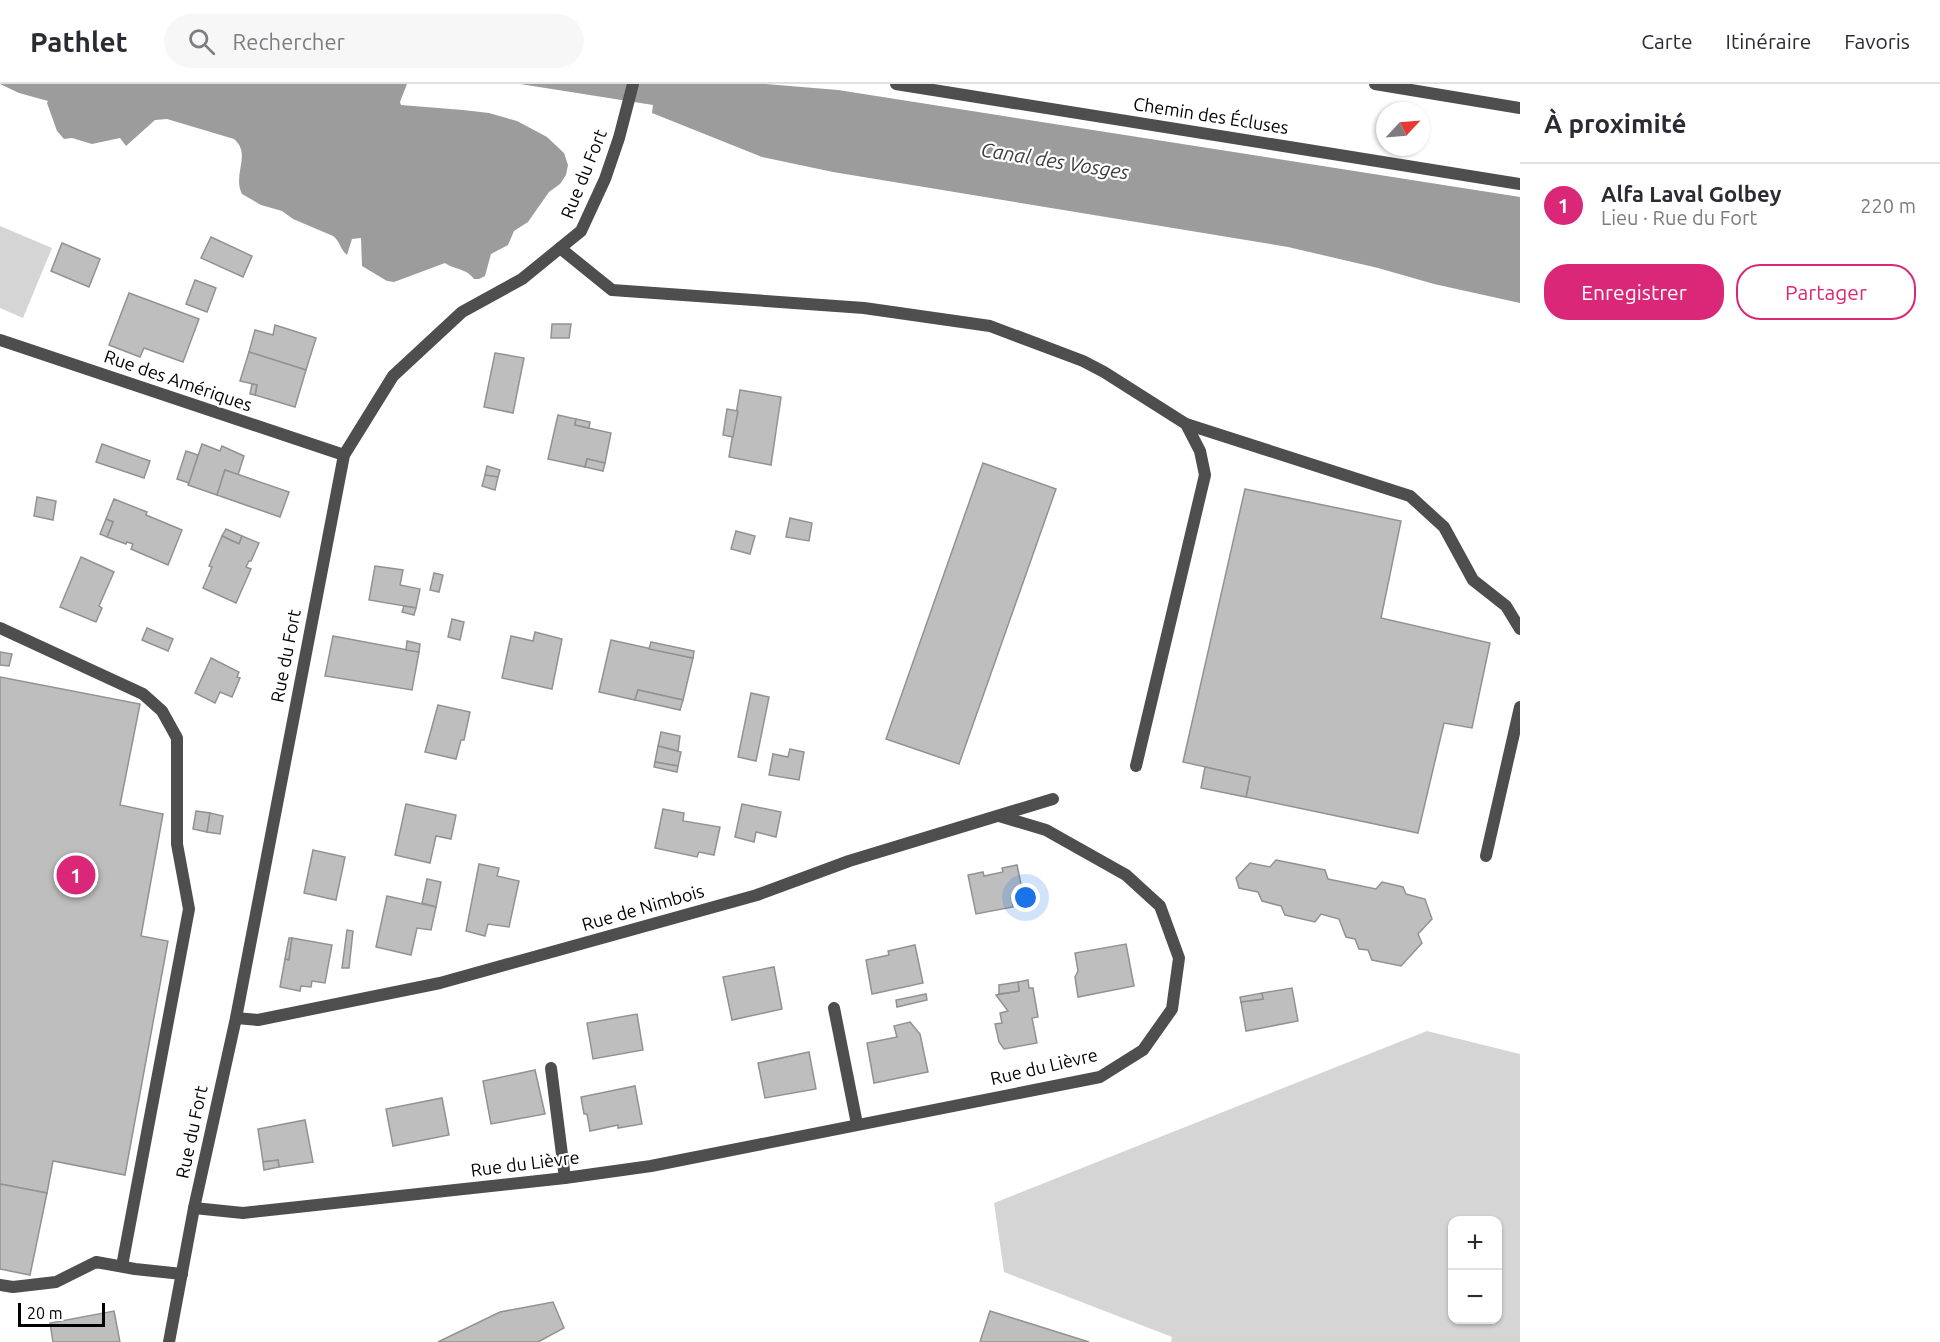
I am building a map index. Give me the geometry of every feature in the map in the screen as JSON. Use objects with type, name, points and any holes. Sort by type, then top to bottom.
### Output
[{"type":"street","name":"Rue du Fort","points":[[169,1342],[194,1209],[236,1018],[344,455],[393,376],[462,312],[522,279],[581,231],[605,179],[619,138],[633,84]]},
{"type":"street","name":"Chemin des Écluses","points":[[896,84],[1520,184]]},
{"type":"street","points":[[1375,84],[1520,108]]},
{"type":"street","points":[[560,248],[612,290],[864,308],[990,326],[1083,361],[1186,424],[1410,496],[1444,527],[1473,580],[1506,606],[1520,629]]},
{"type":"street","name":"Rue des Amériques","points":[[0,340],[344,455]]},
{"type":"street","points":[[1136,766],[1205,475],[1200,451],[1186,424]]},
{"type":"street","points":[[0,628],[143,694],[162,711],[177,738],[177,844],[189,909],[122,1266]]},
{"type":"street","points":[[1486,856],[1520,707]]},
{"type":"street","name":"Rue de Nimbois","points":[[236,1018],[258,1020],[440,983],[757,895],[849,861],[1053,799]]},
{"type":"street","name":"Rue du Lièvre","points":[[194,1209],[243,1213],[565,1178],[651,1166],[1100,1077],[1143,1050],[1172,1009],[1179,958],[1160,906],[1126,875],[1046,830],[999,816]]},
{"type":"street","points":[[834,1008],[857,1124]]},
{"type":"street","points":[[551,1068],[565,1178]]},
{"type":"street","points":[[0,1285],[13,1287],[56,1282],[96,1262],[182,1274]]},
{"type":"shaded area","points":[[0,226],[52,248],[23,318],[0,308]]},
{"type":"shaded area","points":[[1427,1031],[1520,1054],[1520,1342],[1171,1342],[1172,1337],[1004,1272],[994,1203]]},
{"type":"water","points":[[0,84],[407,84],[401,105],[489,113],[517,121],[547,137],[564,153],[568,165],[566,175],[560,184],[549,192],[528,222],[514,231],[508,245],[491,254],[485,276],[474,279],[468,273],[445,263],[394,282],[387,281],[362,266],[361,238],[352,239],[347,255],[333,236],[293,219],[282,211],[261,205],[242,194],[239,180],[241,151],[234,139],[167,119],[155,120],[126,146],[120,138],[92,144],[72,138],[64,139],[57,131],[48,101],[19,93]]},
{"type":"water","name":"Canal des Vosges","points":[[520,84],[766,84],[838,90],[1520,197],[1520,303],[1288,247],[833,172],[762,157],[652,113],[653,105]]},
{"type":"building","points":[[211,237],[252,256],[243,277],[201,258]]},
{"type":"building","points":[[62,243],[100,259],[89,287],[51,271]]},
{"type":"building","points":[[195,280],[216,288],[207,312],[186,304]]},
{"type":"building","points":[[129,293],[199,319],[183,362],[144,348],[140,357],[109,345]]},
{"type":"building","points":[[552,324],[571,324],[569,338],[551,338]]},
{"type":"building","points":[[275,325],[316,338],[306,370],[249,352],[255,330],[273,335]]},
{"type":"building","points":[[249,352],[306,370],[295,407],[255,395],[257,385],[240,381]]},
{"type":"building","points":[[495,353],[524,358],[513,413],[484,407]]},
{"type":"building","points":[[252,384],[257,385],[255,395],[250,394]]},
{"type":"building","points":[[740,390],[781,397],[771,465],[729,457]]},
{"type":"building","points":[[727,409],[738,411],[733,437],[723,435]]},
{"type":"building","points":[[558,415],[576,419],[575,425],[611,433],[605,463],[587,459],[585,467],[548,459]]},
{"type":"building","points":[[576,419],[590,422],[589,428],[575,425]]},
{"type":"building","points":[[102,444],[150,461],[144,478],[96,462]]},
{"type":"building","points":[[202,444],[220,451],[222,446],[244,456],[238,475],[225,470],[217,495],[188,485]]},
{"type":"building","points":[[186,451],[198,455],[189,483],[177,479]]},
{"type":"building","points":[[587,459],[605,463],[603,471],[585,467]]},
{"type":"building","points":[[983,463],[1056,489],[959,764],[886,739]]},
{"type":"building","points":[[487,466],[500,470],[498,477],[485,475]]},
{"type":"building","points":[[225,470],[289,492],[280,517],[217,495]]},
{"type":"building","points":[[485,475],[498,477],[495,490],[482,486]]},
{"type":"building","points":[[1245,489],[1401,521],[1381,618],[1490,643],[1472,728],[1444,723],[1418,833],[1246,797],[1250,777],[1183,762]]},
{"type":"building","points":[[37,497],[56,501],[53,520],[34,516]]},
{"type":"building","points":[[114,499],[147,512],[146,515],[182,530],[168,565],[131,549],[133,544],[127,542],[126,544],[107,537],[113,522],[106,519]]},
{"type":"building","points":[[790,518],[812,523],[809,541],[786,537]]},
{"type":"building","points":[[106,519],[113,522],[107,537],[100,534]]},
{"type":"building","points":[[226,529],[242,536],[239,544],[222,536]]},
{"type":"building","points":[[736,531],[755,536],[750,554],[731,549]]},
{"type":"building","points":[[222,536],[239,544],[242,536],[259,543],[246,567],[251,569],[236,603],[203,588],[212,567],[209,566]]},
{"type":"building","points":[[81,557],[114,572],[99,606],[102,608],[96,622],[60,607]]},
{"type":"building","points":[[375,566],[403,570],[400,585],[420,589],[416,608],[369,600]]},
{"type":"building","points":[[434,573],[443,575],[439,592],[430,590]]},
{"type":"building","points":[[404,606],[416,608],[414,615],[402,612]]},
{"type":"building","points":[[452,619],[464,622],[460,640],[448,637]]},
{"type":"building","points":[[147,628],[173,639],[168,651],[142,640]]},
{"type":"building","points":[[535,632],[562,639],[552,689],[502,678],[511,636],[533,641]]},
{"type":"building","points":[[333,636],[419,652],[412,690],[325,676]]},
{"type":"building","points":[[611,640],[693,658],[683,700],[638,690],[635,700],[599,692]]},
{"type":"building","points":[[407,641],[420,644],[419,652],[406,650]]},
{"type":"building","points":[[651,642],[694,651],[693,658],[649,649]]},
{"type":"building","points":[[0,652],[12,654],[9,666],[0,665]]},
{"type":"building","points":[[211,658],[239,672],[237,677],[240,678],[232,697],[220,692],[215,703],[195,693]]},
{"type":"building","points":[[0,677],[140,704],[120,805],[163,814],[141,936],[168,941],[125,1175],[53,1161],[47,1193],[0,1184]]},
{"type":"building","points":[[638,690],[683,700],[680,710],[635,700]]},
{"type":"building","points":[[751,693],[769,697],[756,761],[738,757]]},
{"type":"building","points":[[438,705],[470,712],[464,740],[461,740],[456,759],[425,752]]},
{"type":"building","points":[[661,732],[680,736],[678,751],[658,746]]},
{"type":"building","points":[[658,746],[681,752],[678,766],[655,762]]},
{"type":"building","points":[[790,749],[804,752],[799,780],[769,775],[773,754],[788,757]]},
{"type":"building","points":[[655,762],[678,766],[677,772],[654,767]]},
{"type":"building","points":[[1205,767],[1250,777],[1246,797],[1201,788]]},
{"type":"building","points":[[406,804],[456,815],[451,839],[436,836],[430,863],[395,855]]},
{"type":"building","points":[[742,804],[781,812],[776,837],[756,832],[754,842],[735,837]]},
{"type":"building","points":[[663,809],[684,813],[683,821],[720,827],[714,855],[699,852],[697,857],[655,848]]},
{"type":"building","points":[[196,811],[210,813],[207,832],[193,829]]},
{"type":"building","points":[[210,813],[223,816],[220,834],[207,832]]},
{"type":"building","points":[[313,850],[345,857],[336,900],[304,893]]},
{"type":"building","points":[[1276,860],[1325,870],[1328,879],[1376,889],[1382,882],[1403,887],[1406,894],[1425,899],[1432,919],[1418,934],[1422,943],[1401,966],[1372,960],[1368,950],[1359,949],[1355,939],[1346,937],[1339,919],[1321,914],[1315,922],[1285,915],[1281,906],[1262,901],[1258,892],[1239,888],[1236,878],[1250,863],[1270,867]]},
{"type":"building","points":[[479,864],[499,868],[497,876],[519,881],[509,927],[488,924],[485,936],[466,931]]},
{"type":"building","points":[[1017,865],[1023,894],[1011,897],[1013,907],[976,914],[968,875],[983,872],[984,876],[1003,872],[1002,868]]},
{"type":"building","points":[[427,879],[441,882],[436,907],[422,903]]},
{"type":"building","points":[[387,896],[436,907],[431,930],[417,928],[411,955],[376,947]]},
{"type":"building","points":[[347,930],[353,931],[349,968],[342,968]]},
{"type":"building","points":[[289,938],[292,938],[289,960],[285,959]]},
{"type":"building","points":[[292,938],[332,945],[325,983],[312,981],[311,987],[301,986],[300,991],[280,987],[285,959],[289,960]]},
{"type":"building","points":[[1126,944],[1134,986],[1078,997],[1075,953]]},
{"type":"building","points":[[915,945],[923,983],[872,994],[866,960],[889,955],[888,951]]},
{"type":"building","points":[[774,967],[782,1009],[732,1020],[723,977]]},
{"type":"building","points":[[1028,980],[1029,988],[1033,988],[1038,1017],[1032,1018],[1037,1043],[1004,1049],[999,1042],[995,1024],[1002,1023],[1000,1013],[1008,1011],[996,995],[1019,991],[1018,982]]},
{"type":"building","points":[[1018,982],[1019,991],[999,994],[999,985]]},
{"type":"building","points":[[1292,988],[1298,1021],[1246,1031],[1241,1002],[1263,999],[1262,993]]},
{"type":"building","points":[[1262,993],[1263,999],[1241,1002],[1240,997]]},
{"type":"building","points":[[926,994],[927,1000],[897,1007],[896,1000]]},
{"type":"building","points":[[637,1014],[643,1050],[593,1059],[587,1023]]},
{"type":"building","points":[[910,1022],[920,1034],[928,1072],[874,1083],[867,1043],[897,1037],[894,1026]]},
{"type":"building","points":[[809,1052],[816,1089],[765,1098],[758,1063]]},
{"type":"building","points":[[535,1070],[545,1114],[491,1124],[483,1081]]},
{"type":"building","points":[[635,1086],[642,1124],[618,1128],[618,1125],[590,1131],[581,1097]]},
{"type":"building","points":[[442,1098],[449,1135],[393,1146],[386,1109]]},
{"type":"building","points":[[305,1120],[313,1162],[279,1167],[278,1160],[263,1162],[258,1129]]},
{"type":"building","points":[[278,1160],[279,1167],[264,1170],[263,1162]]},
{"type":"building","points":[[0,1184],[47,1193],[30,1275],[0,1269]]},
{"type":"building","points":[[553,1302],[564,1328],[538,1342],[438,1342],[500,1312]]},
{"type":"building","points":[[114,1311],[120,1342],[53,1342],[50,1323]]},
{"type":"building","points":[[990,1311],[1089,1342],[980,1342]]},
{"type":"place","name":"Alfa Laval Golbey","points":[[76,875]]}]
